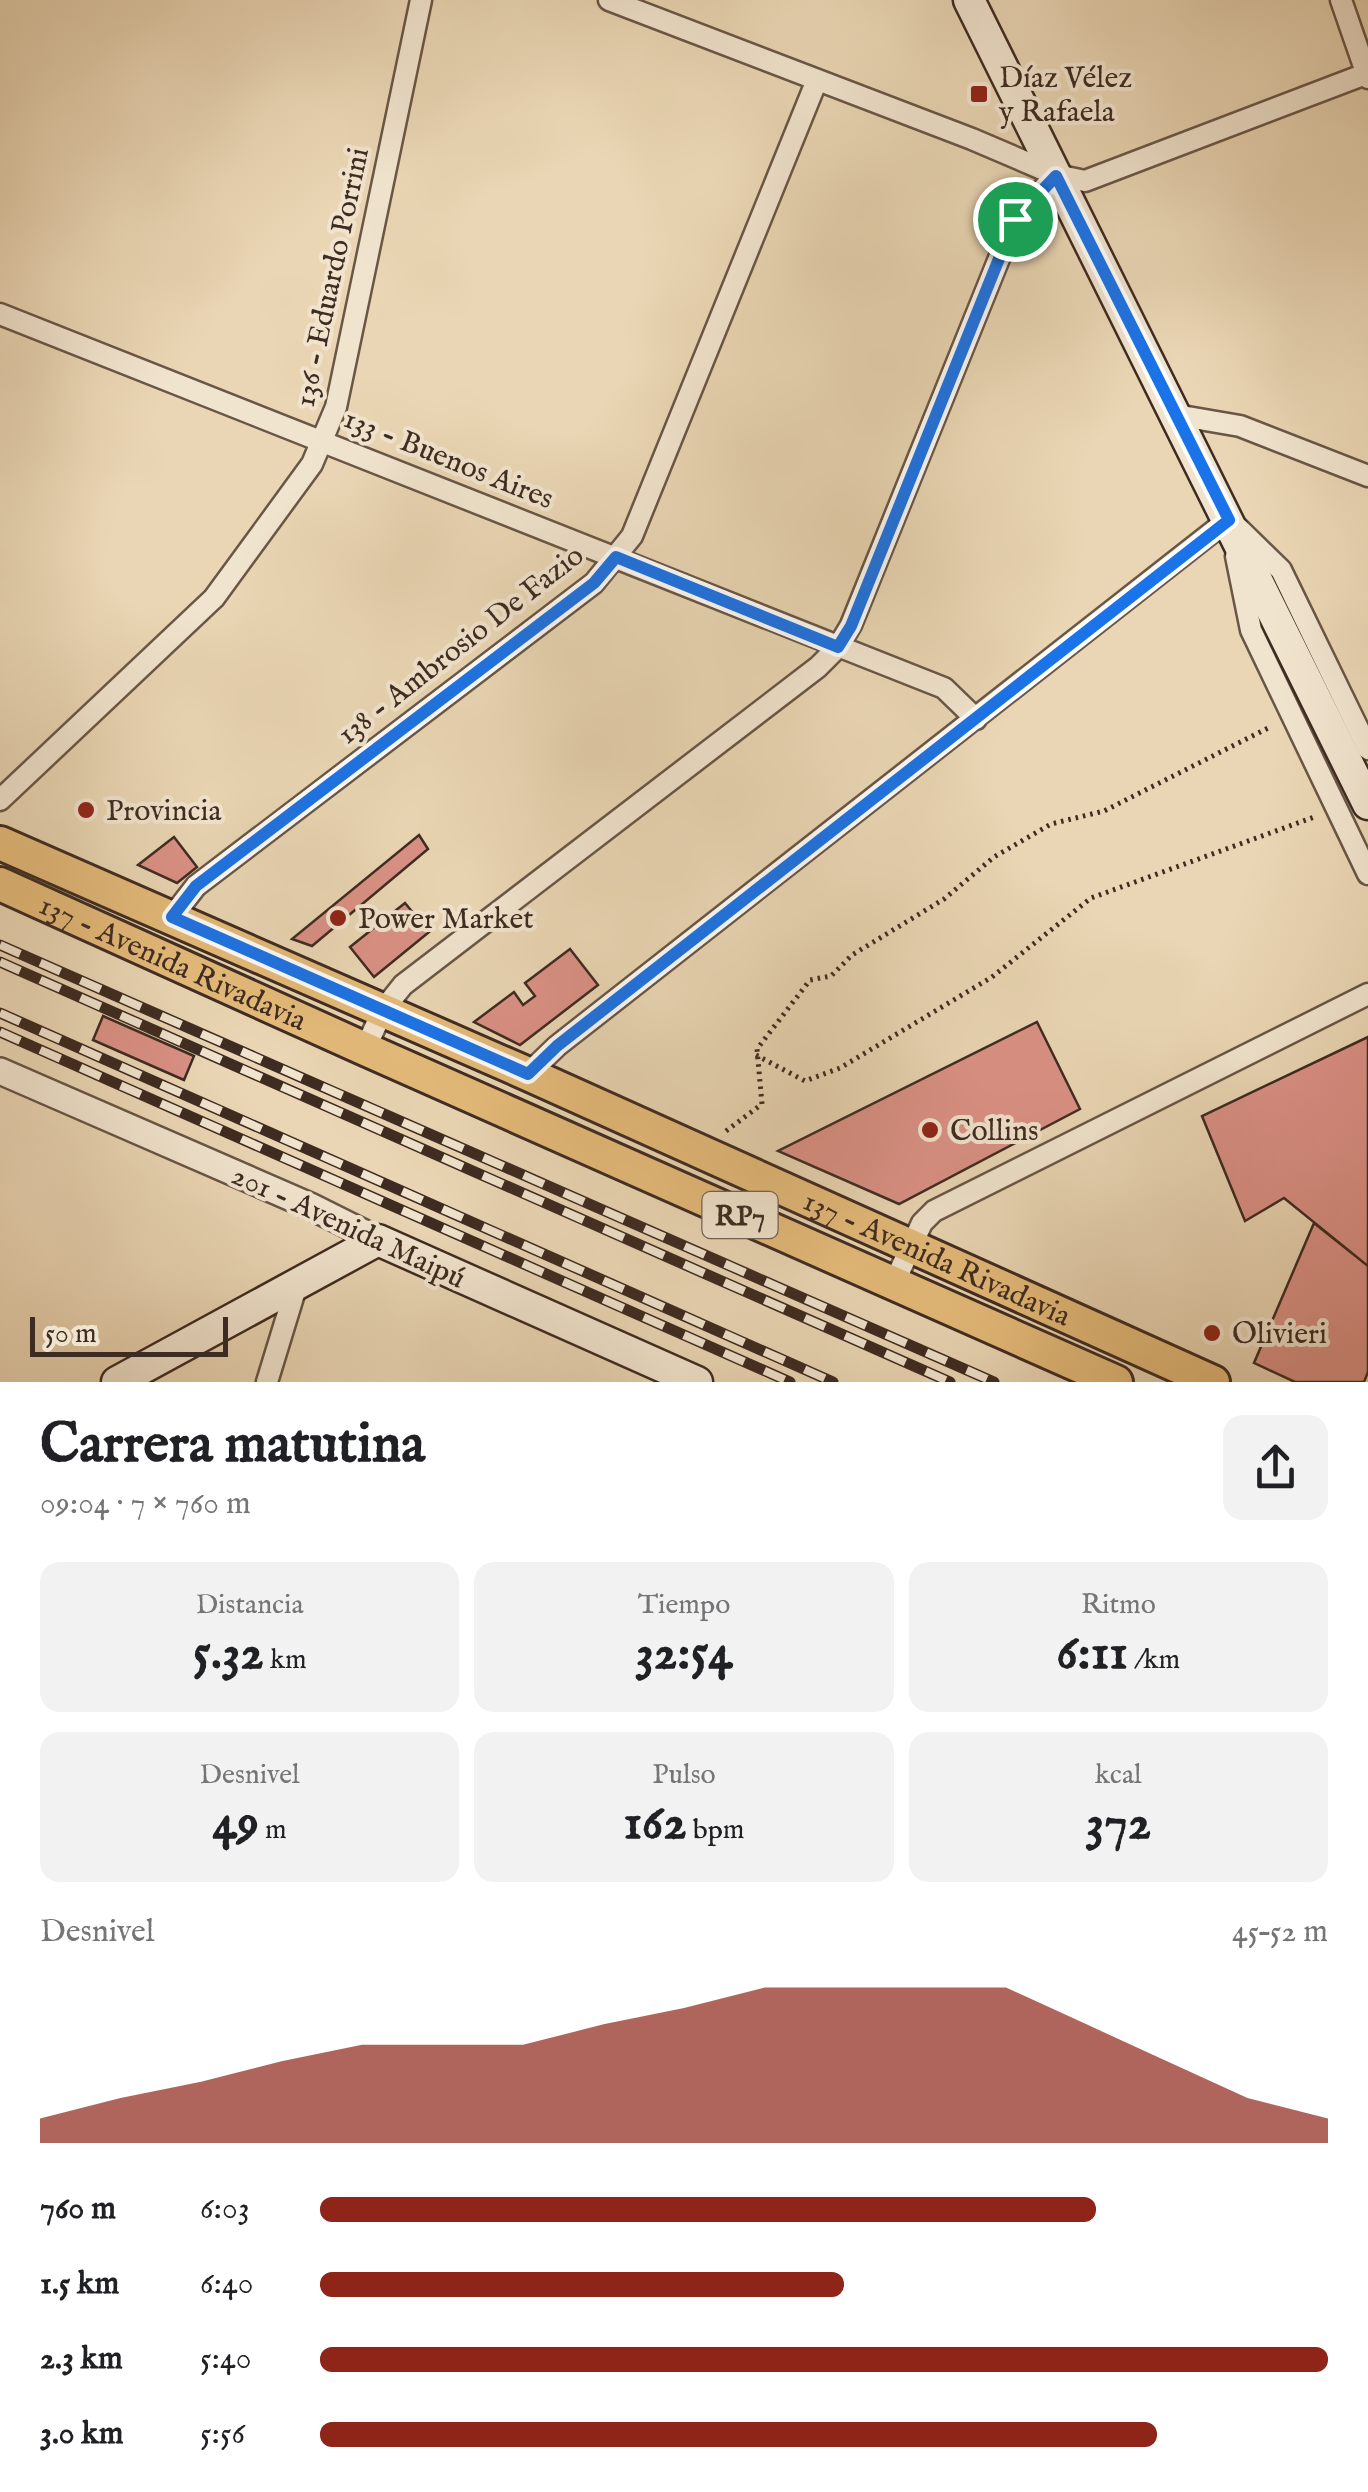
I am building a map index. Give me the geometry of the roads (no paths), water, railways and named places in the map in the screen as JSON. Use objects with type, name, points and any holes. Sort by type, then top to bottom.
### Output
[{"type":"main road","points":[[969,0],[1368,804]]},
{"type":"main road","name":"137 - Avenida Rivadavia","points":[[0,843],[528,1074],[1214,1382]]},
{"type":"main road","name":"137 - Avenida Rivadavia","points":[[0,884],[364,1050],[1116,1382]]},
{"type":"main road","points":[[116,1382],[378,1240]]},
{"type":"main road","name":"201 - Avenida Maipú","points":[[378,1240],[698,1382]]},
{"type":"street","name":"136 - Eduardo Porrini","points":[[0,800],[203,611],[312,464],[336,407],[420,0]]},
{"type":"street","points":[[609,0],[972,139],[1056,176],[1085,181],[1367,75],[1341,0]]},
{"type":"street","name":"138 - Ambrosio De Fazio","points":[[172,917],[196,886],[594,583],[616,557],[632,536],[817,80]]},
{"type":"street","points":[[364,1050],[383,1010],[402,986],[838,647],[851,626],[1015,219],[1056,176]]},
{"type":"street","name":"133 - Buenos Aires","points":[[0,314],[944,688],[976,719]]},
{"type":"street","points":[[1176,415],[1240,426],[1368,476]]},
{"type":"street","points":[[1229,520],[1251,630],[1368,874]]},
{"type":"street","points":[[528,1074],[557,1046],[1229,520]]},
{"type":"street","points":[[1229,520],[1281,570],[1368,749]]},
{"type":"street","points":[[894,1283],[922,1222],[934,1211],[1368,994]]},
{"type":"street","name":"201 - Avenida Maipú","points":[[0,1071],[310,1206],[378,1240]]},
{"type":"street","points":[[267,1382],[297,1284]]},
{"type":"railway","points":[[0,945],[994,1382]]},
{"type":"railway","points":[[0,962],[950,1382]]},
{"type":"railway","points":[[0,1013],[833,1382]]},
{"type":"railway","points":[[0,1032],[790,1382]]},
{"type":"place","name":"Díaz Vélez y Rafaela","points":[[979,94]]},
{"type":"place","name":"Provincia","points":[[86,810]]},
{"type":"place","name":"Power Market","points":[[338,918]]},
{"type":"place","name":"Collins","points":[[930,1130]]},
{"type":"place","name":"Olivieri","points":[[1212,1333]]}]
